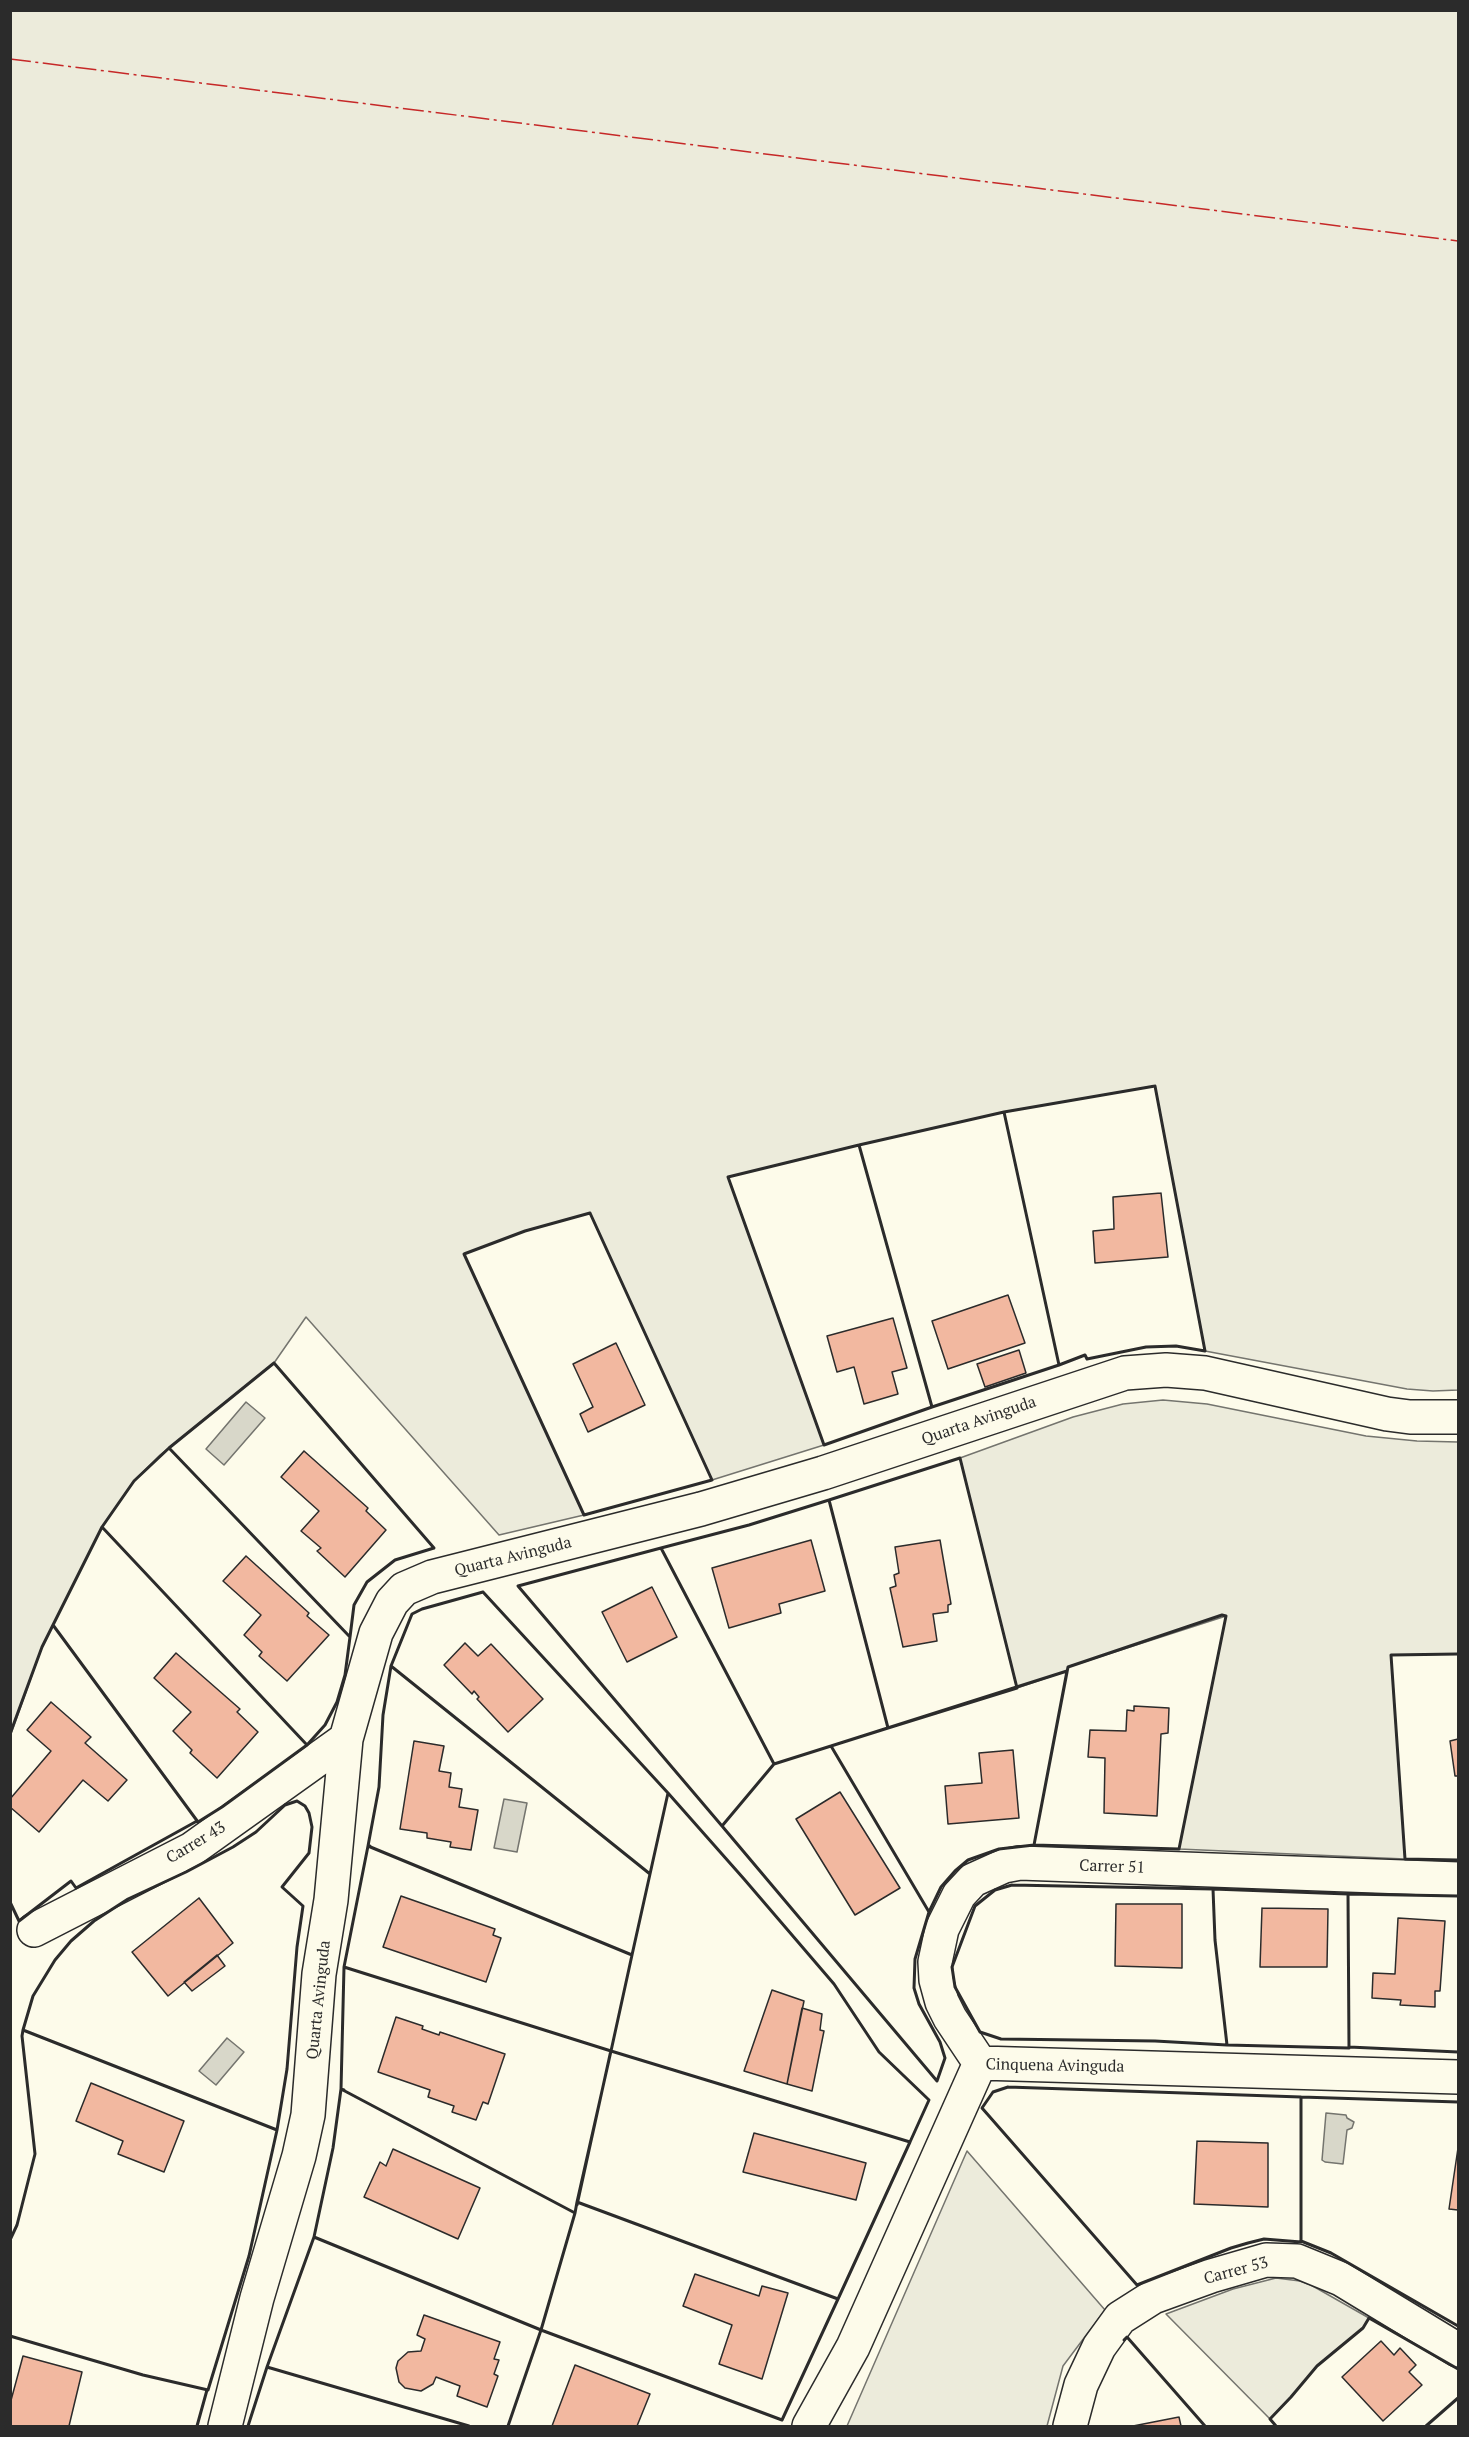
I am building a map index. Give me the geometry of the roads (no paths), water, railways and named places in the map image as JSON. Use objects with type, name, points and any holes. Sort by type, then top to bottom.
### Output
[{"type":"street","name":"Quarta Avinguda","points":[[225,2427],[257,2298],[299,2156],[308,2115],[319,1974],[331,1900],[346,1739],[376,1633],[384,1616],[404,1588],[417,1581],[701,1509],[823,1473],[1125,1373],[1166,1370],[1205,1373],[1410,1417],[1458,1417]]},
{"type":"street","name":"Carrer 43","points":[[34,1930],[192,1849],[346,1739]]},
{"type":"street","name":"Carrer 51","points":[[980,2063],[942,2002],[936,1980],[936,1953],[945,1921],[959,1895],[973,1881],[1004,1866],[1020,1863],[1458,1879]]},
{"type":"street","name":"Cinquena Avinguda","points":[[809,2427],[852,2347],[980,2063],[1458,2077]]},
{"type":"street","name":"Carrer 53","points":[[1070,2427],[1080,2385],[1099,2347],[1120,2318],[1153,2297],[1211,2276],[1266,2260],[1297,2261],[1341,2279],[1458,2350]]}]
